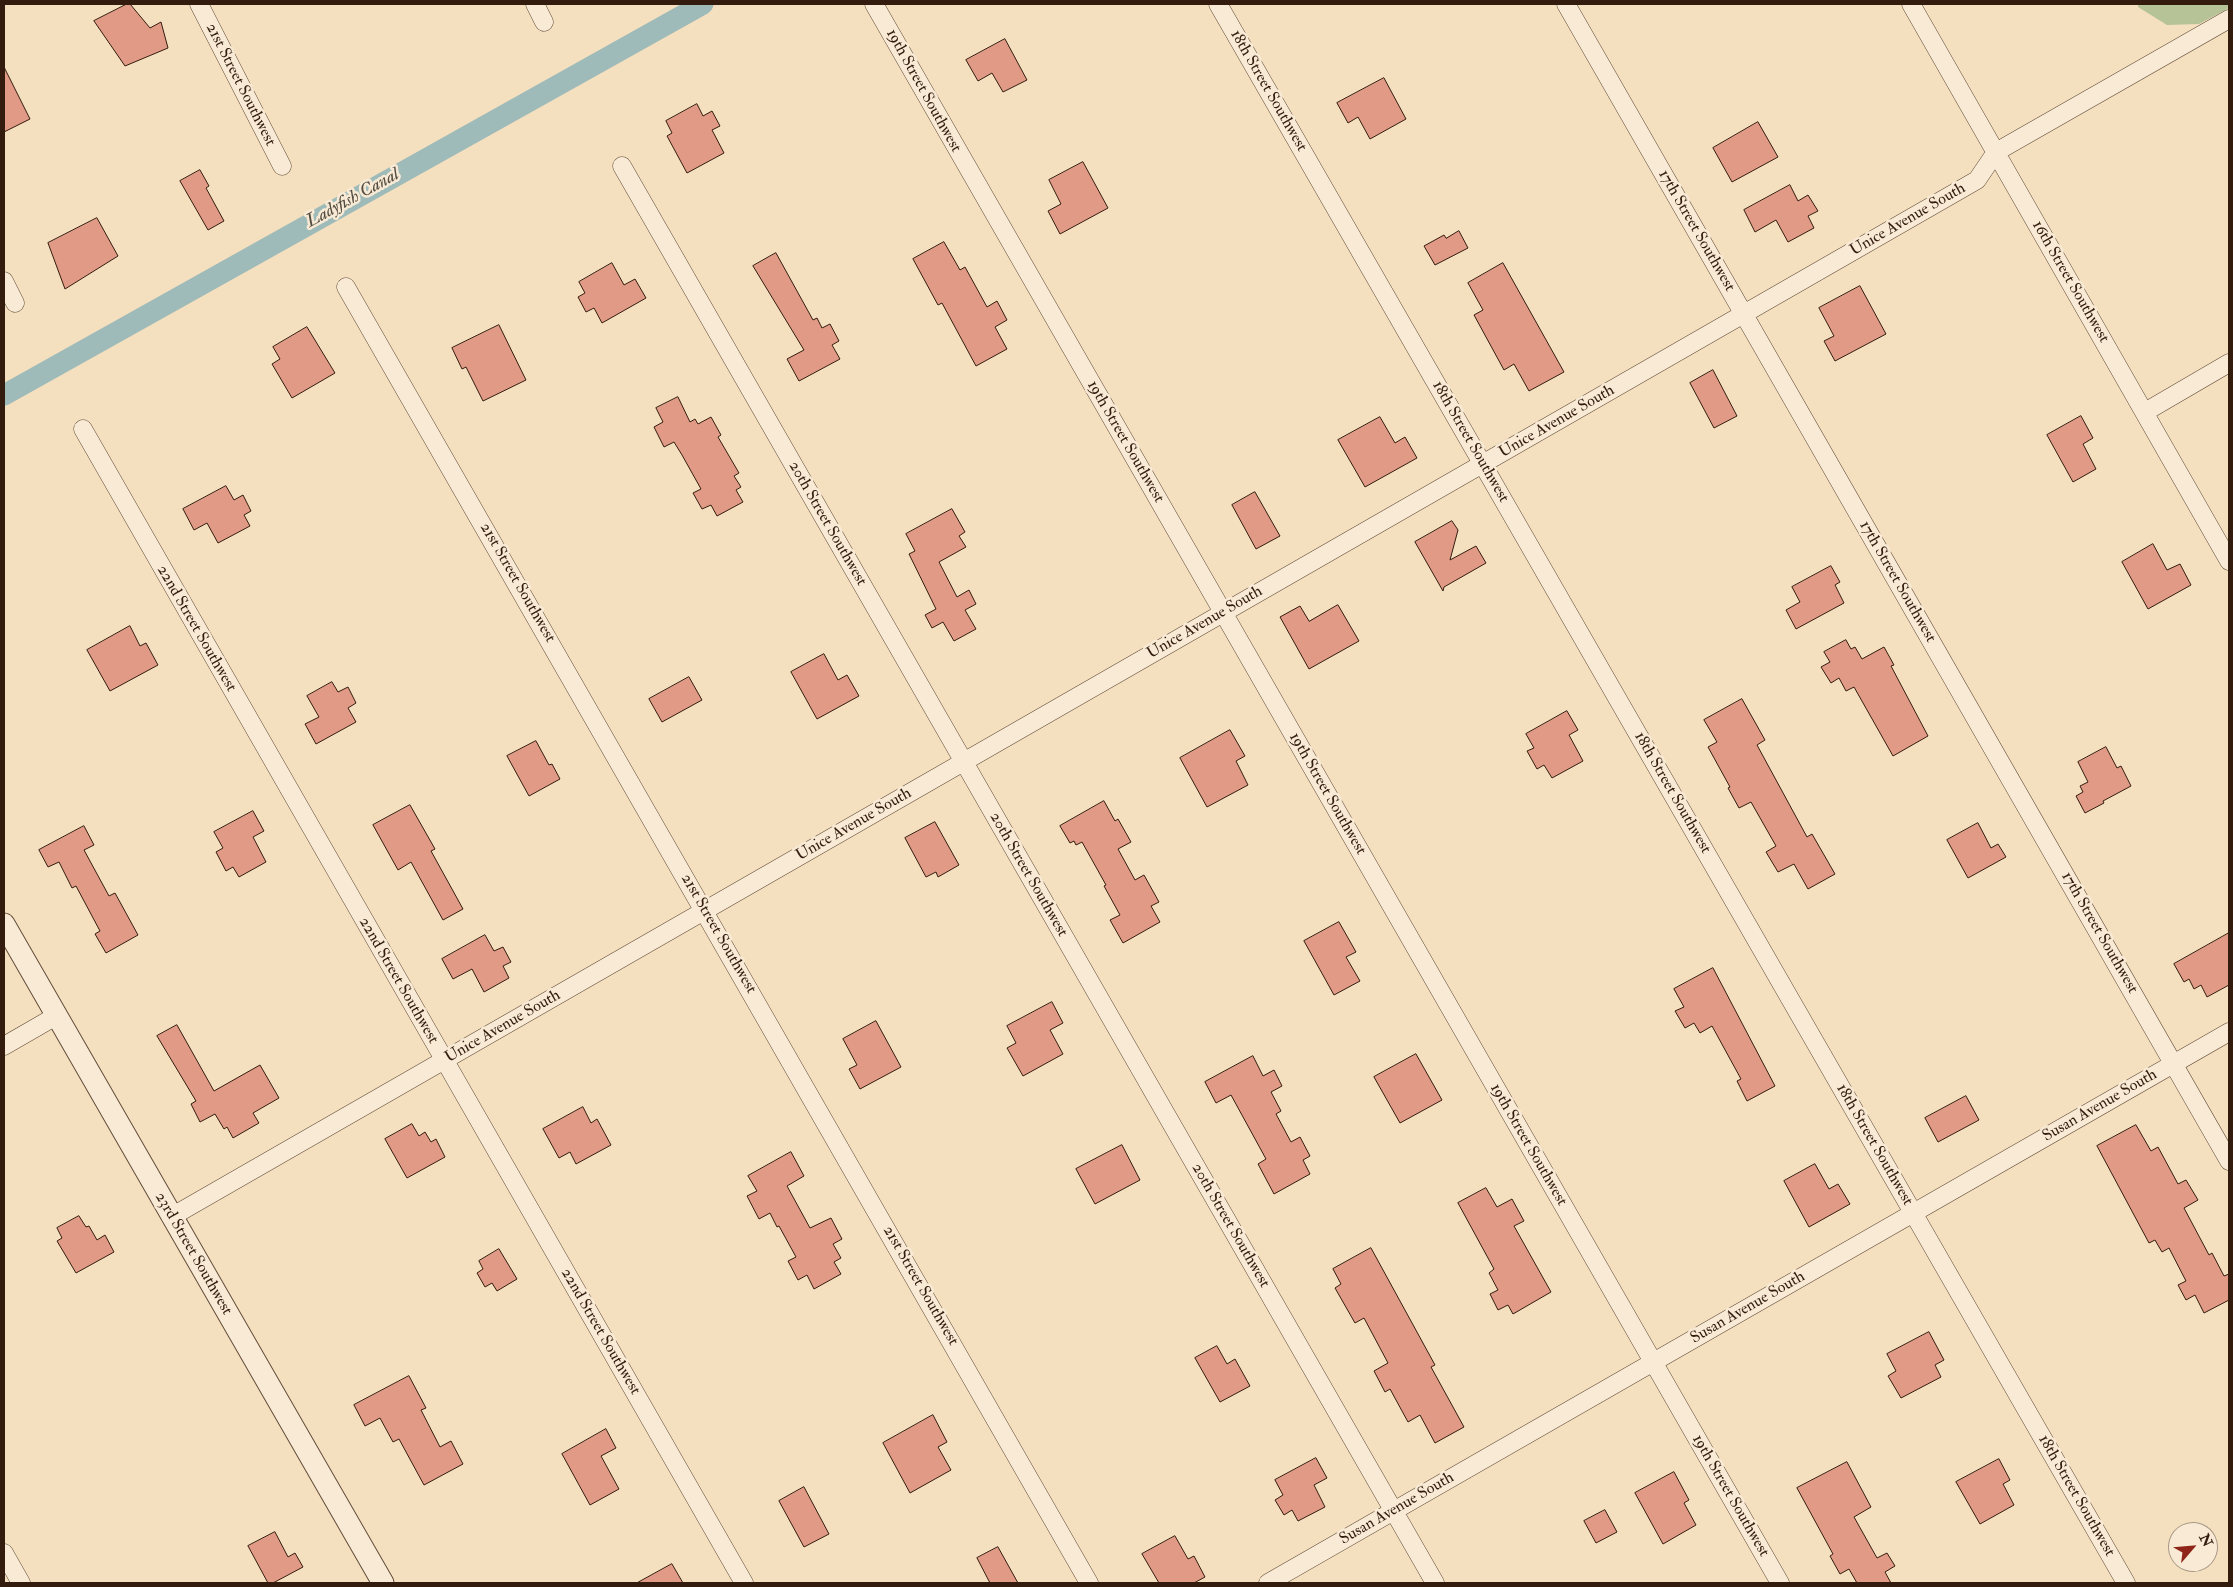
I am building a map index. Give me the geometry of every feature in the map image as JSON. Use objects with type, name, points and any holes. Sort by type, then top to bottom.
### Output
[{"type":"street","name":"21st Street Southwest","points":[[199,4],[282,166]]},
{"type":"street","points":[[535,4],[544,22]]},
{"type":"street","name":"19th Street Southwest","points":[[874,4],[1780,1583]]},
{"type":"street","name":"18th Street Southwest","points":[[1218,4],[2126,1583]]},
{"type":"street","name":"17th Street Southwest","points":[[1566,4],[2229,1160]]},
{"type":"street","name":"16th Street Southwest","points":[[1911,4],[2229,561]]},
{"type":"street","name":"Unice Avenue South","points":[[171,1217],[1744,316],[1977,180],[1996,152],[2229,19]]},
{"type":"street","name":"20th Street Southwest","points":[[622,166],[1435,1583]]},
{"type":"street","points":[[4,281],[15,303]]},
{"type":"street","name":"21st Street Southwest","points":[[346,286],[1089,1583]]},
{"type":"street","points":[[2144,412],[2229,363]]},
{"type":"street","name":"22nd Street Southwest","points":[[83,429],[744,1583]]},
{"type":"street","name":"23rd Street Southwest","points":[[4,924],[382,1583]]},
{"type":"street","points":[[4,1046],[56,1016]]},
{"type":"street","name":"Susan Avenue South","points":[[1268,1583],[2229,1032]]},
{"type":"street","points":[[4,1553],[21,1583]]},
{"type":"green space","points":[[2138,4],[2229,4],[2229,8],[2199,24],[2167,25],[2138,7]]},
{"type":"building","points":[[130,4],[150,28],[161,22],[168,48],[125,66],[94,21]]},
{"type":"building","points":[[1005,39],[1027,80],[1003,92],[992,73],[978,81],[966,60]]},
{"type":"building","points":[[4,67],[30,119],[4,132]]},
{"type":"building","points":[[1384,78],[1406,119],[1370,139],[1358,117],[1348,123],[1337,103]]},
{"type":"building","points":[[697,104],[703,116],[712,111],[720,126],[712,130],[724,153],[687,173],[667,136],[672,133],[666,121]]},
{"type":"building","points":[[1758,122],[1778,157],[1732,182],[1713,148]]},
{"type":"building","points":[[1083,162],[1108,208],[1060,234],[1048,211],[1061,204],[1049,180]]},
{"type":"building","points":[[200,170],[209,186],[206,188],[224,221],[208,230],[180,181]]},
{"type":"building","points":[[1790,185],[1798,201],[1808,195],[1818,211],[1808,216],[1814,228],[1788,242],[1776,220],[1755,232],[1744,210]]},
{"type":"building","points":[[97,218],[118,256],[65,289],[48,243]]},
{"type":"building","points":[[1459,231],[1468,248],[1435,265],[1424,246],[1444,235],[1446,238]]},
{"type":"building","points":[[944,242],[960,270],[965,267],[987,307],[997,301],[1007,320],[995,327],[1007,349],[976,366],[942,303],[938,305],[913,259]]},
{"type":"building","points":[[776,253],[813,320],[817,318],[822,328],[830,324],[839,341],[832,345],[840,359],[799,381],[787,359],[804,350],[753,266]]},
{"type":"building","points":[[612,263],[624,285],[635,279],[646,298],[602,323],[594,308],[586,312],[578,297],[585,293],[579,282]]},
{"type":"building","points":[[1503,263],[1564,372],[1529,391],[1514,364],[1504,370],[1474,315],[1483,310],[1468,283]]},
{"type":"building","points":[[1860,286],[1886,334],[1835,361],[1824,341],[1834,336],[1819,308]]},
{"type":"building","points":[[499,325],[526,380],[483,401],[466,367],[462,369],[452,348]]},
{"type":"building","points":[[307,327],[335,373],[292,398],[272,364],[280,359],[273,347]]},
{"type":"building","points":[[1713,370],[1737,416],[1714,428],[1690,383]]},
{"type":"building","points":[[678,397],[690,422],[695,419],[698,424],[711,417],[721,435],[718,437],[739,473],[734,476],[741,487],[736,490],[743,502],[717,516],[711,505],[702,509],[693,493],[701,489],[682,455],[674,442],[664,447],[654,427],[663,422],[656,408]]},
{"type":"building","points":[[2081,416],[2093,438],[2083,444],[2096,469],[2073,482],[2047,435]]},
{"type":"building","points":[[1380,417],[1395,443],[1405,437],[1417,458],[1365,487],[1338,440]]},
{"type":"building","points":[[226,486],[234,500],[243,495],[251,511],[244,515],[250,526],[218,543],[207,523],[194,530],[183,509]]},
{"type":"building","points":[[1255,492],[1280,536],[1256,549],[1232,505]]},
{"type":"building","points":[[952,509],[965,532],[959,536],[966,547],[939,562],[957,597],[969,590],[976,604],[965,610],[976,629],[954,641],[943,622],[932,628],[925,615],[936,609],[909,554],[915,551],[906,534]]},
{"type":"building","points":[[1452,521],[1458,530],[1450,560],[1476,546],[1486,563],[1444,587],[1443,591],[1415,542]]},
{"type":"building","points":[[2153,544],[2167,570],[2180,564],[2191,585],[2148,609],[2122,562]]},
{"type":"building","points":[[1831,566],[1840,582],[1835,585],[1844,603],[1796,629],[1786,610],[1800,602],[1792,587]]},
{"type":"building","points":[[1338,605],[1359,641],[1309,669],[1280,617],[1300,606],[1309,621]]},
{"type":"building","points":[[130,626],[140,646],[146,643],[158,665],[110,691],[87,650]]},
{"type":"building","points":[[1846,640],[1851,649],[1855,647],[1862,659],[1884,647],[1894,665],[1891,666],[1928,736],[1893,756],[1854,687],[1846,691],[1839,678],[1831,683],[1821,667],[1830,662],[1824,652]]},
{"type":"building","points":[[824,654],[838,680],[847,675],[859,696],[817,719],[791,672]]},
{"type":"building","points":[[689,677],[702,700],[662,722],[649,699]]},
{"type":"building","points":[[332,682],[338,692],[348,687],[356,703],[348,708],[356,722],[316,744],[305,724],[319,717],[307,696]]},
{"type":"building","points":[[1742,699],[1765,740],[1757,745],[1807,837],[1812,834],[1835,874],[1808,889],[1794,864],[1778,872],[1766,852],[1776,846],[1751,802],[1739,808],[1708,747],[1717,742],[1704,720]]},
{"type":"building","points":[[1567,711],[1578,730],[1569,735],[1583,761],[1552,778],[1544,765],[1537,769],[1527,751],[1534,748],[1526,734]]},
{"type":"building","points":[[1230,730],[1245,756],[1236,761],[1248,785],[1207,807],[1180,758]]},
{"type":"building","points":[[536,741],[549,765],[552,764],[560,779],[529,796],[507,756]]},
{"type":"building","points":[[2106,747],[2117,768],[2121,766],[2131,786],[2085,813],[2076,796],[2083,792],[2080,786],[2088,782],[2078,762]]},
{"type":"building","points":[[1104,801],[1115,821],[1118,819],[1131,842],[1118,849],[1135,880],[1144,875],[1159,902],[1151,906],[1160,922],[1123,943],[1110,920],[1120,915],[1104,886],[1106,885],[1082,842],[1076,845],[1074,841],[1070,843],[1060,826]]},
{"type":"building","points":[[410,805],[435,849],[431,851],[463,909],[443,920],[411,862],[398,870],[373,825]]},
{"type":"building","points":[[253,811],[264,831],[253,837],[266,862],[239,877],[233,867],[226,871],[216,852],[223,848],[214,832]]},
{"type":"building","points":[[935,822],[959,865],[938,877],[936,872],[926,877],[905,838]]},
{"type":"building","points":[[1978,823],[1991,848],[1998,844],[2006,857],[1968,878],[1947,840]]},
{"type":"building","points":[[84,826],[94,845],[84,850],[109,896],[115,893],[138,935],[106,953],[95,934],[100,931],[76,886],[72,888],[59,862],[48,867],[39,850]]},
{"type":"building","points":[[1339,922],[1356,952],[1346,957],[1360,981],[1334,995],[1304,941]]},
{"type":"building","points":[[2229,933],[2229,985],[2207,997],[2201,985],[2194,989],[2189,979],[2184,982],[2174,964]]},
{"type":"building","points":[[485,935],[494,951],[503,947],[511,962],[503,966],[509,978],[484,992],[472,969],[453,979],[442,959]]},
{"type":"building","points":[[1713,968],[1775,1086],[1747,1101],[1737,1081],[1741,1079],[1712,1026],[1700,1033],[1694,1023],[1685,1028],[1675,1011],[1684,1007],[1674,989]]},
{"type":"building","points":[[1052,1002],[1063,1023],[1050,1030],[1063,1054],[1023,1076],[1007,1048],[1016,1043],[1007,1026]]},
{"type":"building","points":[[876,1021],[901,1067],[860,1089],[849,1069],[857,1065],[843,1039]]},
{"type":"building","points":[[177,1025],[214,1091],[260,1065],[279,1098],[253,1113],[259,1123],[233,1138],[227,1127],[224,1129],[215,1114],[200,1122],[191,1104],[196,1101],[157,1036]]},
{"type":"building","points":[[1416,1054],[1442,1100],[1400,1123],[1374,1077]]},
{"type":"building","points":[[1253,1056],[1263,1076],[1274,1070],[1282,1086],[1271,1092],[1281,1111],[1276,1114],[1291,1142],[1300,1137],[1310,1156],[1303,1160],[1310,1174],[1274,1194],[1258,1164],[1266,1159],[1231,1095],[1216,1103],[1205,1082]]},
{"type":"building","points":[[1966,1096],[1979,1120],[1938,1142],[1925,1118]]},
{"type":"building","points":[[583,1107],[591,1123],[597,1119],[611,1145],[576,1164],[570,1152],[559,1158],[543,1129]]},
{"type":"building","points":[[412,1124],[419,1136],[425,1132],[431,1142],[436,1139],[445,1157],[407,1178],[385,1139]]},
{"type":"building","points":[[2136,1125],[2151,1151],[2158,1147],[2178,1184],[2186,1180],[2198,1200],[2184,1208],[2209,1255],[2212,1253],[2224,1276],[2229,1274],[2229,1300],[2204,1313],[2195,1295],[2186,1300],[2178,1285],[2186,1281],[2169,1248],[2162,1252],[2155,1240],[2149,1243],[2097,1146]]},
{"type":"building","points":[[1122,1145],[1140,1180],[1095,1204],[1076,1169]]},
{"type":"building","points":[[791,1152],[804,1176],[787,1186],[810,1228],[831,1218],[842,1239],[833,1244],[841,1258],[834,1262],[841,1274],[814,1289],[807,1275],[798,1280],[788,1261],[796,1257],[770,1213],[759,1219],[747,1196],[757,1191],[748,1176]]},
{"type":"building","points":[[1815,1164],[1829,1189],[1838,1184],[1850,1204],[1809,1227],[1784,1181]]},
{"type":"building","points":[[1486,1188],[1497,1207],[1512,1199],[1524,1221],[1514,1226],[1551,1292],[1513,1314],[1508,1305],[1498,1310],[1490,1294],[1498,1290],[1489,1273],[1494,1269],[1458,1203]]},
{"type":"building","points":[[79,1216],[86,1227],[89,1226],[97,1240],[105,1235],[114,1252],[76,1273],[57,1241],[62,1238],[57,1228]]},
{"type":"building","points":[[1371,1248],[1435,1365],[1431,1367],[1464,1427],[1435,1443],[1420,1415],[1408,1422],[1390,1389],[1385,1392],[1374,1371],[1388,1363],[1364,1318],[1355,1323],[1335,1288],[1341,1284],[1333,1269]]},
{"type":"building","points":[[499,1249],[517,1279],[497,1291],[492,1283],[485,1287],[477,1273],[483,1269],[479,1261]]},
{"type":"building","points":[[1929,1332],[1944,1360],[1935,1365],[1941,1377],[1901,1398],[1888,1376],[1896,1371],[1887,1354]]},
{"type":"building","points":[[1217,1346],[1227,1364],[1235,1359],[1250,1386],[1220,1402],[1195,1358]]},
{"type":"building","points":[[409,1376],[426,1408],[421,1410],[440,1447],[451,1441],[463,1464],[424,1485],[399,1439],[393,1442],[380,1418],[365,1426],[354,1405]]},
{"type":"building","points":[[933,1415],[947,1442],[938,1447],[951,1470],[910,1493],[883,1443]]},
{"type":"building","points":[[606,1429],[616,1448],[601,1456],[619,1489],[590,1505],[562,1454]]},
{"type":"building","points":[[1316,1458],[1327,1478],[1314,1485],[1325,1507],[1298,1521],[1292,1510],[1284,1515],[1275,1500],[1283,1495],[1275,1480]]},
{"type":"building","points":[[1999,1459],[2010,1480],[2003,1484],[2014,1505],[1980,1524],[1956,1482]]},
{"type":"building","points":[[1847,1462],[1871,1507],[1854,1517],[1877,1558],[1887,1553],[1895,1566],[1885,1572],[1891,1583],[1857,1583],[1849,1569],[1840,1574],[1830,1556],[1833,1554],[1797,1488]]},
{"type":"building","points":[[1674,1472],[1689,1500],[1684,1503],[1696,1525],[1663,1544],[1635,1493]]},
{"type":"building","points":[[804,1487],[829,1534],[804,1547],[779,1501]]},
{"type":"building","points":[[1605,1510],[1617,1532],[1596,1543],[1584,1521]]},
{"type":"building","points":[[275,1532],[288,1557],[295,1553],[303,1567],[273,1583],[268,1583],[248,1546]]},
{"type":"building","points":[[1175,1536],[1188,1559],[1194,1556],[1205,1577],[1194,1583],[1159,1583],[1142,1554]]},
{"type":"building","points":[[998,1547],[1018,1583],[990,1583],[977,1558]]},
{"type":"building","points":[[672,1564],[683,1583],[637,1583]]},
{"type":"waterway","name":"Ladyfish Canal","points":[[4,395],[703,4]]}]
